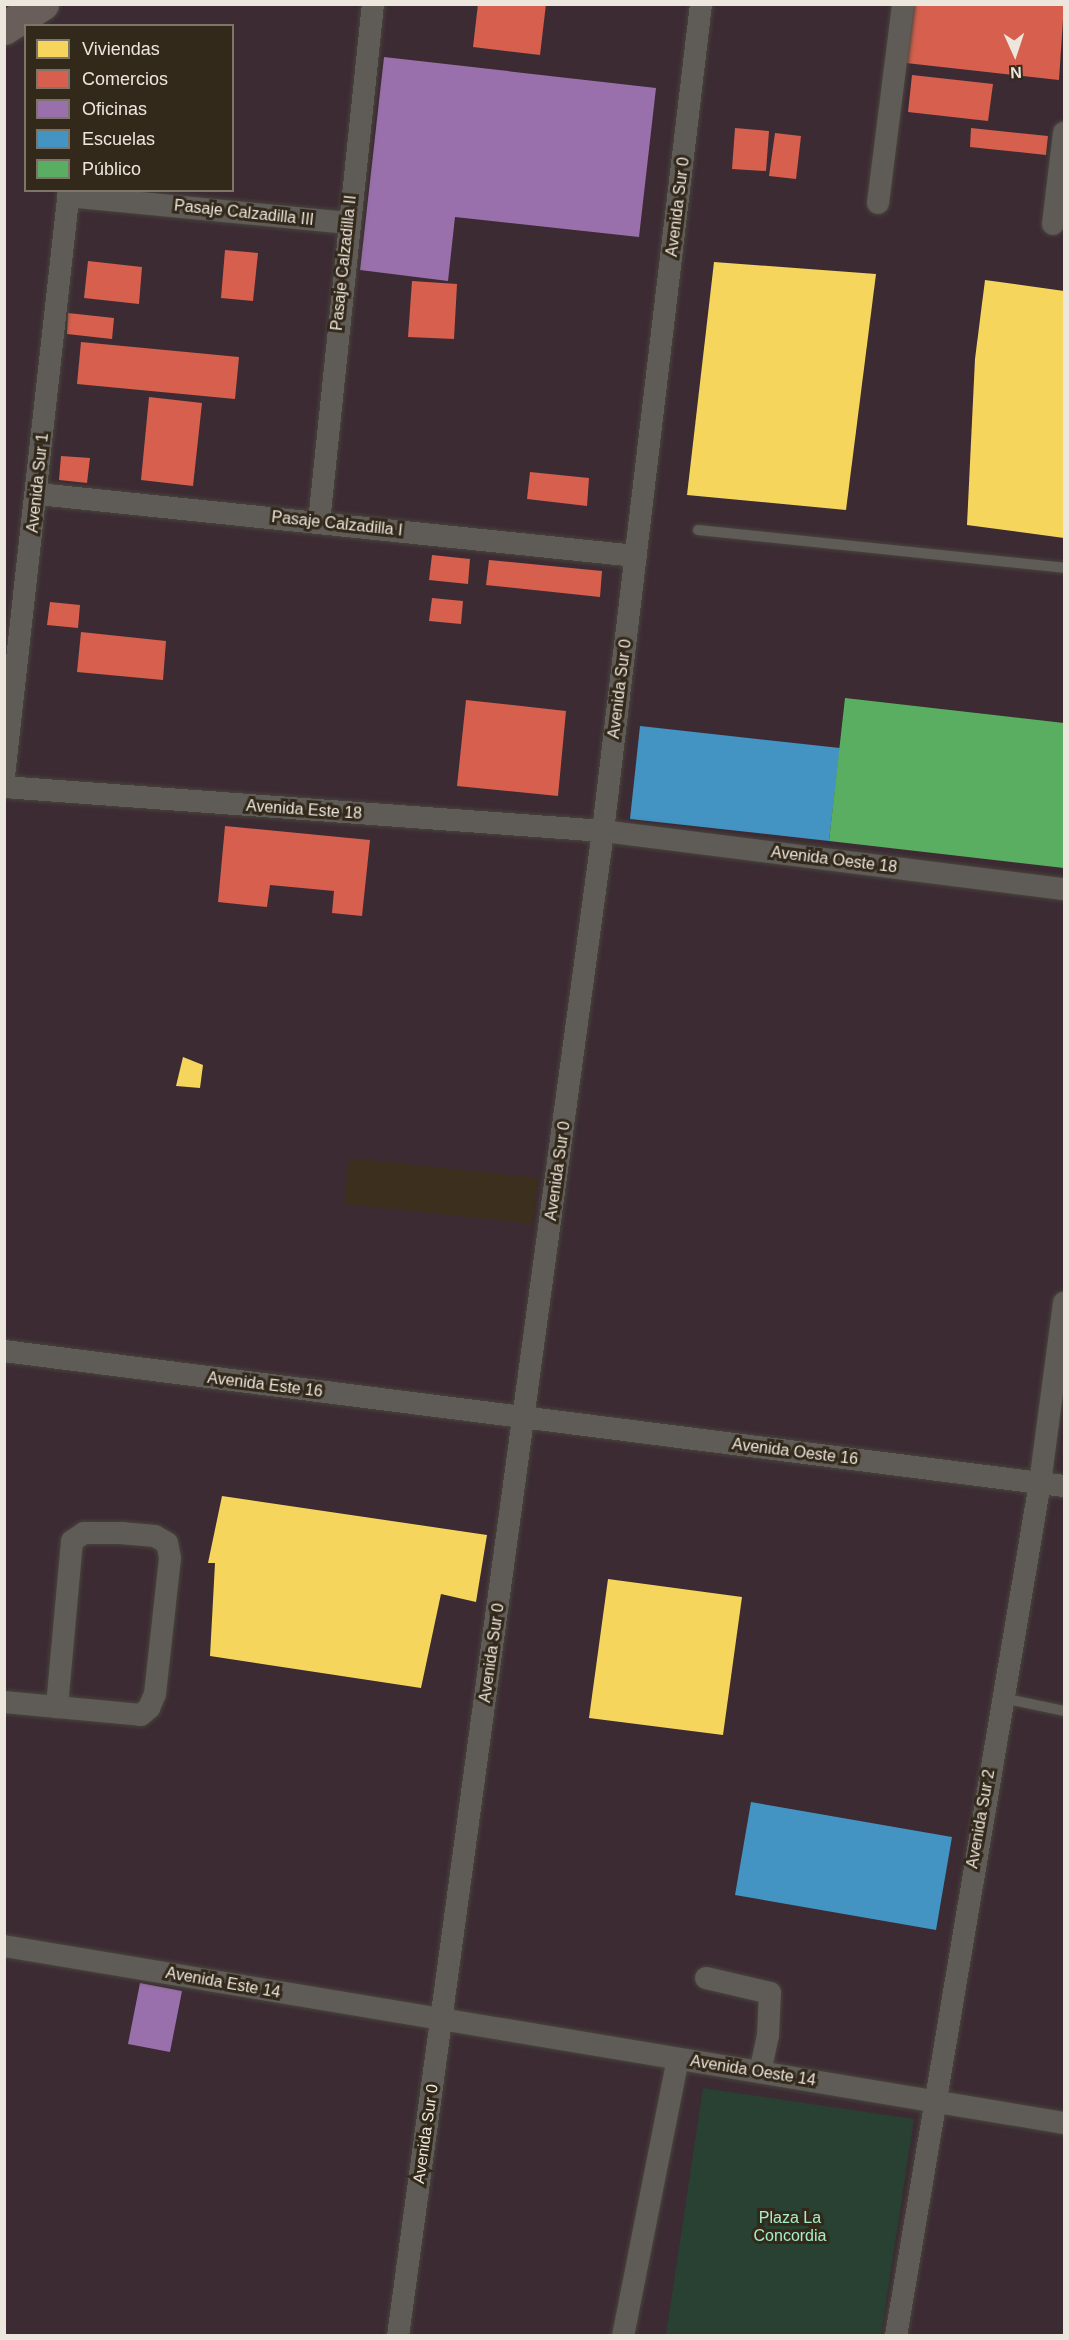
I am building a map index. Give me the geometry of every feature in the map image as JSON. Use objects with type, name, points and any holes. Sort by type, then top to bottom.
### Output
[{"type":"highway","points":[[4,28],[42,4]]},
{"type":"street","name":"Pasaje Calzadilla II","points":[[319,522],[348,223],[373,4]]},
{"type":"street","name":"Avenida Sur 0","points":[[398,2336],[525,1419],[603,831],[701,4]]},
{"type":"street","points":[[878,203],[903,4]]},
{"type":"street","points":[[1053,224],[1065,133]]},
{"type":"street","name":"Pasaje Calzadilla III","points":[[68,193],[348,223]]},
{"type":"street","name":"Avenida Sur 1","points":[[4,776],[38,494],[68,193]]},
{"type":"street","name":"Pasaje Calzadilla I","points":[[38,494],[636,556]]},
{"type":"street","name":"Avenida Este 18","points":[[4,787],[603,831]]},
{"type":"street","name":"Avenida Oeste 18","points":[[603,831],[1065,889]]},
{"type":"street","name":"Avenida Sur 2","points":[[896,2336],[1040,1483],[1065,1303]]},
{"type":"street","name":"Avenida Este 16","points":[[4,1351],[525,1419]]},
{"type":"street","name":"Avenida Oeste 16","points":[[525,1419],[1065,1486]]},
{"type":"street","points":[[4,1702],[141,1715],[149,1708],[155,1694],[170,1558],[167,1543],[155,1536],[84,1533],[72,1541],[57,1707]]},
{"type":"street","name":"Avenida Este 14","points":[[4,1946],[441,2021]]},
{"type":"street","points":[[706,1978],[770,1993],[768,2035],[760,2072]]},
{"type":"street","name":"Avenida Oeste 14","points":[[441,2021],[1065,2123]]},
{"type":"street","points":[[623,2336],[678,2059]]},
{"type":"lane","points":[[698,530],[1065,568]]},
{"type":"lane","points":[[1002,1698],[1065,1711]]},
{"type":"shaded area","points":[[63,4],[1064,5],[1064,2335],[5,2336],[5,45],[24,31],[24,192],[234,192],[234,24],[33,24]]},
{"type":"shaded area","points":[[349,1158],[538,1178],[533,1224],[344,1204]]},
{"type":"green space","name":"Plaza La Concordia","points":[[703,2088],[914,2119],[881,2335],[666,2335]]},
{"type":"building: Viviendas","points":[[714,262],[876,274],[846,510],[687,495]]},
{"type":"building: Viviendas","points":[[985,280],[1064,291],[1064,538],[967,525],[975,359]]},
{"type":"building: Viviendas","points":[[183,1057],[203,1065],[200,1088],[176,1086]]},
{"type":"building: Viviendas","points":[[222,1496],[487,1535],[476,1602],[441,1594],[421,1688],[210,1656],[215,1563],[208,1563]]},
{"type":"building: Viviendas","points":[[608,1579],[742,1597],[723,1735],[589,1718]]},
{"type":"building: Comercios","points":[[478,4],[546,4],[540,55],[473,47]]},
{"type":"building: Comercios","points":[[912,4],[1064,4],[1059,80],[906,63]]},
{"type":"building: Comercios","points":[[912,75],[993,84],[988,121],[908,112]]},
{"type":"building: Comercios","points":[[735,128],[769,131],[766,171],[732,169]]},
{"type":"building: Comercios","points":[[971,128],[1048,136],[1046,155],[970,147]]},
{"type":"building: Comercios","points":[[775,133],[801,136],[796,179],[769,176]]},
{"type":"building: Comercios","points":[[225,250],[258,253],[253,301],[221,298]]},
{"type":"building: Comercios","points":[[88,261],[142,267],[139,304],[84,298]]},
{"type":"building: Comercios","points":[[412,281],[457,284],[454,339],[408,337]]},
{"type":"building: Comercios","points":[[68,313],[114,318],[112,339],[67,334]]},
{"type":"building: Comercios","points":[[81,342],[239,357],[235,399],[77,384]]},
{"type":"building: Comercios","points":[[149,397],[202,403],[193,486],[141,480]]},
{"type":"building: Comercios","points":[[61,456],[90,458],[87,483],[59,480]]},
{"type":"building: Comercios","points":[[530,472],[589,478],[587,506],[527,499]]},
{"type":"building: Comercios","points":[[432,555],[470,559],[468,584],[429,580]]},
{"type":"building: Comercios","points":[[489,560],[602,571],[600,597],[486,585]]},
{"type":"building: Comercios","points":[[432,598],[463,601],[461,624],[429,621]]},
{"type":"building: Comercios","points":[[50,602],[80,605],[78,628],[47,625]]},
{"type":"building: Comercios","points":[[81,632],[166,641],[163,680],[77,672]]},
{"type":"building: Comercios","points":[[466,700],[566,711],[558,796],[457,786]]},
{"type":"building: Comercios","points":[[225,826],[370,840],[362,916],[332,913],[334,891],[270,885],[267,907],[218,902]]},
{"type":"building: Oficinas","points":[[384,57],[656,88],[639,237],[455,217],[448,281],[360,270]]},
{"type":"building: Oficinas","points":[[140,1983],[182,1991],[170,2052],[128,2044]]},
{"type":"building: Escuelas","points":[[640,726],[840,748],[829,841],[630,819]]},
{"type":"building: Escuelas","points":[[751,1802],[952,1837],[936,1930],[735,1895]]},
{"type":"building: Público","points":[[845,698],[1064,723],[1064,868],[829,841]]}]
